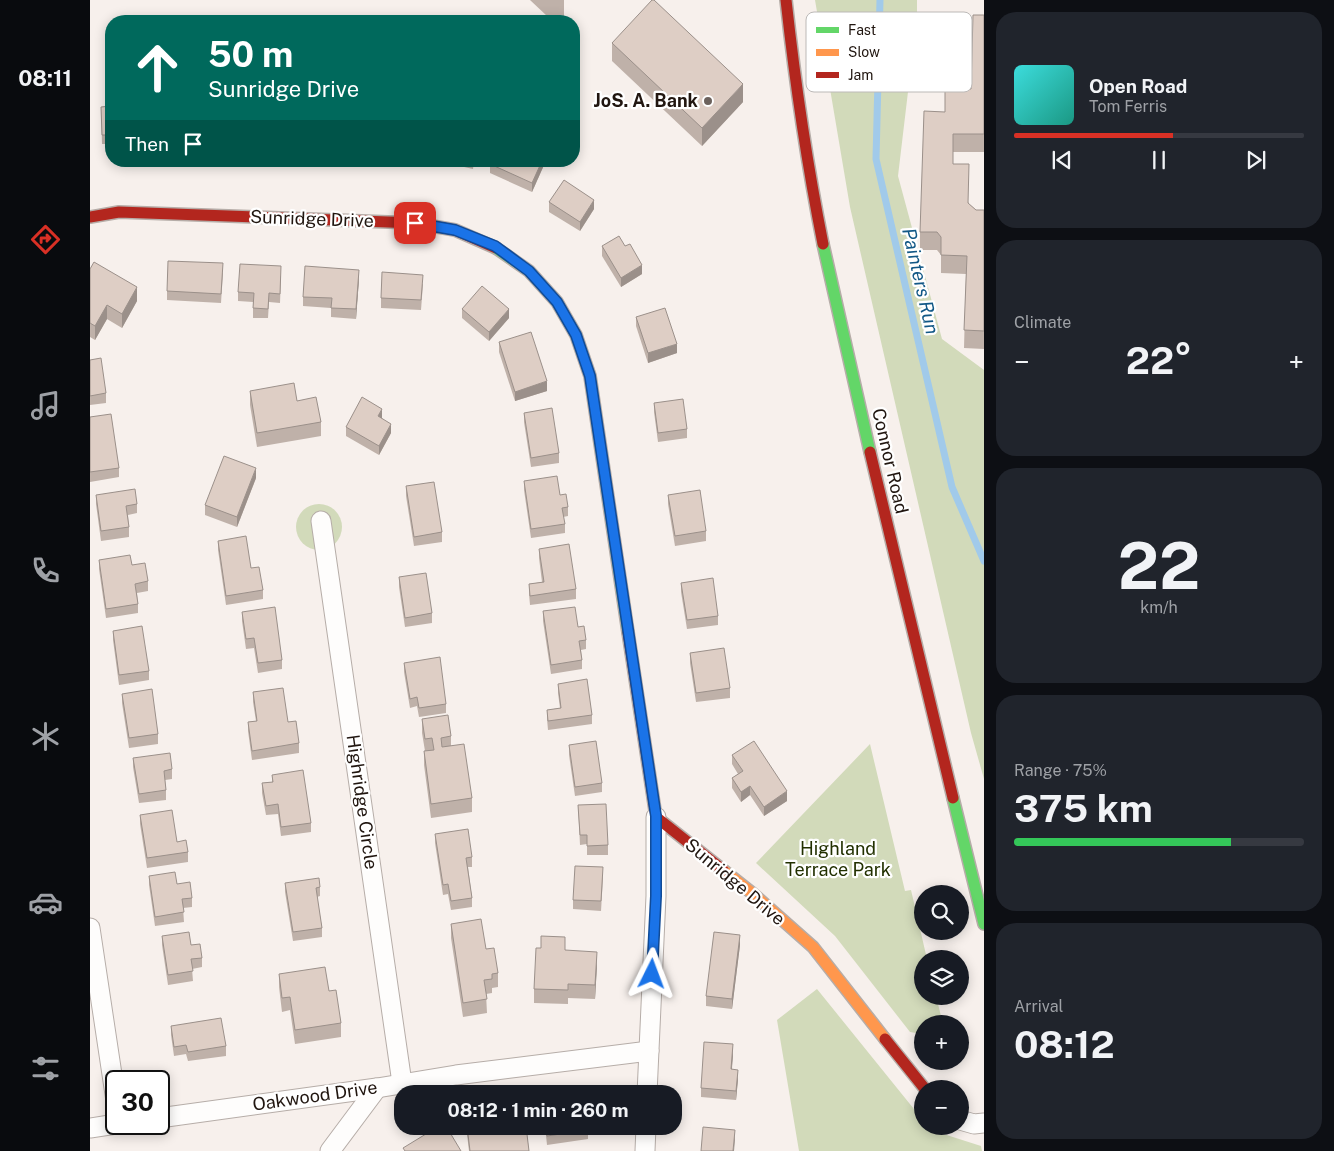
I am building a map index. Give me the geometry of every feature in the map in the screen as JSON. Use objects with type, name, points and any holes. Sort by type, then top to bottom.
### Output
[{"type":"street","name":"Connor Road","points":[[786,0],[801,123],[834,295],[984,924]]},
{"type":"street","name":"Sunridge Drive","points":[[90,217],[119,212],[415,223],[455,230],[495,246],[529,271],[557,302],[576,335],[590,376],[656,816],[752,894],[813,947],[918,1080]]},
{"type":"street","name":"Highridge Circle","points":[[321,521],[402,1083]]},
{"type":"street","points":[[647,1085],[656,896],[656,816]]},
{"type":"street","points":[[90,928],[111,1070]]},
{"type":"street","name":"Oakwood Drive","points":[[170,1116],[377,1088],[456,1074],[649,1051]]},
{"type":"street","points":[[330,1151],[377,1088]]},
{"type":"street","points":[[969,1123],[984,1123]]},
{"type":"street","points":[[90,1128],[105,1126]]},
{"type":"street","points":[[645,1151],[646,1135]]},
{"type":"green space","points":[[815,0],[917,0],[917,12],[817,12]]},
{"type":"green space","points":[[831,92],[908,92],[898,176],[942,339],[984,370],[984,779],[971,733],[850,207]]},
{"type":"green space","points":[[319,504],[332,508],[338,514],[342,527],[338,540],[332,546],[319,550],[306,546],[300,540],[296,527],[300,514],[306,508]]},
{"type":"green space","name":"Highland Terrace Park","points":[[870,744],[905,891],[911,890],[914,903],[914,940],[923,940],[925,950],[914,950],[914,1005],[938,1005],[941,1015],[914,1015],[914,1033],[910,1032],[835,936],[756,863]]},
{"type":"green space","points":[[817,989],[914,1109],[914,1135],[947,1135],[981,1146],[982,1151],[799,1151],[777,1020]]},
{"type":"building","points":[[652,0],[743,84],[702,128],[612,43]]},
{"type":"building","points":[[973,15],[984,15],[984,134],[953,134],[953,164],[969,164],[968,203],[976,210],[984,210],[984,331],[964,330],[967,256],[941,255],[941,237],[937,232],[920,232],[924,111],[945,112],[945,92],[972,92]]},
{"type":"building","points":[[101,107],[105,107],[105,135],[102,135]]},
{"type":"building","points":[[497,167],[539,167],[532,183]]},
{"type":"building","points":[[564,180],[594,200],[580,222],[549,202]]},
{"type":"building","points":[[619,236],[625,246],[630,244],[642,265],[621,278],[602,246]]},
{"type":"building","points":[[168,261],[223,263],[221,294],[167,291]]},
{"type":"building","points":[[94,262],[137,287],[122,314],[107,305],[95,326],[90,323],[90,269]]},
{"type":"building","points":[[240,264],[281,266],[280,294],[269,293],[268,309],[253,308],[254,293],[238,292]]},
{"type":"building","points":[[305,266],[359,270],[356,309],[331,308],[332,298],[303,297]]},
{"type":"building","points":[[382,272],[423,275],[421,300],[381,298]]},
{"type":"building","points":[[482,286],[509,309],[489,332],[462,309]]},
{"type":"building","points":[[665,308],[677,344],[648,353],[636,317]]},
{"type":"building","points":[[531,332],[547,381],[515,392],[499,342]]},
{"type":"building","points":[[101,358],[106,393],[90,396],[90,360]]},
{"type":"building","points":[[294,383],[297,401],[316,397],[321,422],[257,433],[250,391]]},
{"type":"building","points":[[362,397],[382,409],[378,416],[391,424],[379,446],[346,427]]},
{"type":"building","points":[[683,399],[687,429],[658,433],[654,403]]},
{"type":"building","points":[[552,408],[559,453],[531,458],[524,413]]},
{"type":"building","points":[[111,414],[119,468],[90,472],[90,417]]},
{"type":"building","points":[[224,456],[256,468],[237,517],[205,505]]},
{"type":"building","points":[[557,476],[560,495],[566,494],[568,507],[562,508],[565,524],[531,529],[524,481]]},
{"type":"building","points":[[434,482],[442,532],[414,537],[406,486]]},
{"type":"building","points":[[135,489],[137,504],[126,506],[129,527],[101,531],[96,495]]},
{"type":"building","points":[[700,490],[706,531],[675,536],[668,495]]},
{"type":"building","points":[[246,536],[251,568],[259,567],[263,590],[226,596],[218,541]]},
{"type":"building","points":[[569,544],[576,589],[530,596],[529,584],[544,582],[539,549]]},
{"type":"building","points":[[130,555],[132,565],[145,563],[148,581],[135,584],[138,604],[106,609],[99,560]]},
{"type":"building","points":[[426,573],[432,613],[405,618],[399,577]]},
{"type":"building","points":[[713,578],[718,616],[687,620],[681,583]]},
{"type":"building","points":[[275,607],[282,660],[258,663],[254,638],[246,639],[242,612]]},
{"type":"building","points":[[575,607],[578,627],[584,626],[586,640],[579,641],[582,660],[551,665],[543,611]]},
{"type":"building","points":[[142,626],[149,671],[119,675],[113,631]]},
{"type":"building","points":[[724,648],[730,688],[696,693],[690,653]]},
{"type":"building","points":[[440,657],[446,704],[419,708],[417,697],[410,699],[404,663]]},
{"type":"building","points":[[587,679],[592,715],[548,721],[547,710],[561,708],[558,684]]},
{"type":"building","points":[[283,688],[288,722],[296,721],[299,743],[252,751],[248,722],[257,721],[253,692]]},
{"type":"building","points":[[152,689],[158,734],[129,738],[122,694]]},
{"type":"building","points":[[448,715],[451,736],[441,738],[442,747],[464,744],[472,798],[431,804],[424,751],[434,750],[432,738],[425,739],[422,719]]},
{"type":"building","points":[[596,741],[602,783],[575,787],[569,745]]},
{"type":"building","points":[[754,741],[787,791],[764,807],[750,786],[741,792],[732,778],[743,771],[732,755]]},
{"type":"building","points":[[170,753],[172,769],[164,771],[166,790],[139,794],[133,758]]},
{"type":"building","points":[[303,770],[311,823],[281,827],[278,804],[266,806],[262,783],[273,782],[272,775]]},
{"type":"building","points":[[606,804],[608,845],[587,846],[587,835],[580,835],[578,805]]},
{"type":"building","points":[[172,810],[177,842],[186,840],[188,852],[147,858],[140,815]]},
{"type":"building","points":[[468,829],[472,857],[466,858],[472,898],[451,901],[448,884],[443,885],[435,834]]},
{"type":"building","points":[[575,866],[603,867],[601,901],[573,900]]},
{"type":"building","points":[[175,872],[177,884],[190,882],[192,898],[182,899],[184,912],[155,917],[149,876]]},
{"type":"building","points":[[319,878],[320,887],[316,888],[322,928],[293,932],[285,883]]},
{"type":"building","points":[[481,919],[486,949],[494,948],[498,973],[492,974],[492,979],[484,980],[487,999],[463,1003],[451,924]]},
{"type":"building","points":[[189,932],[191,945],[200,944],[202,958],[191,959],[193,971],[168,975],[162,936]]},
{"type":"building","points":[[714,932],[740,935],[732,999],[706,996]]},
{"type":"building","points":[[541,936],[565,937],[565,950],[597,952],[595,985],[568,984],[568,990],[534,989],[536,948],[541,948]]},
{"type":"building","points":[[325,967],[329,991],[336,990],[341,1023],[295,1030],[290,997],[282,998],[279,974]]},
{"type":"building","points":[[221,1018],[226,1046],[188,1052],[186,1045],[174,1047],[171,1026]]},
{"type":"building","points":[[704,1042],[733,1044],[731,1069],[738,1070],[736,1091],[701,1088]]},
{"type":"building","points":[[703,1127],[735,1130],[733,1151],[701,1151]]},
{"type":"building","points":[[424,1135],[451,1135],[461,1151],[405,1151],[403,1148]]},
{"type":"building","points":[[468,1135],[527,1135],[529,1151],[470,1151]]},
{"type":"waterway","name":"Painters Run","points":[[880,0],[880,12]]},
{"type":"waterway","name":"Painters Run","points":[[878,92],[876,159],[952,487],[984,561]]},
{"type":"traffic: fast","points":[[823,244],[870,452]]},
{"type":"traffic: fast","points":[[496,248],[529,271],[557,302],[576,335],[590,376],[628,632]]},
{"type":"traffic: fast","points":[[953,798],[984,924]]},
{"type":"traffic: slow","points":[[723,870],[813,947],[885,1039]]},
{"type":"traffic: jam","points":[[786,0],[802,123],[823,244]]},
{"type":"traffic: jam","points":[[90,217],[119,212],[415,223],[455,230],[496,248]]},
{"type":"traffic: jam","points":[[870,452],[953,798]]},
{"type":"traffic: jam","points":[[628,632],[656,817],[723,870]]},
{"type":"traffic: jam","points":[[885,1039],[918,1080]]},
{"type":"place","name":"JoS. A. Bank","points":[[708,101]]},
{"type":"route","points":[[415,223],[455,230],[495,246],[529,271],[557,302],[576,335],[590,376],[656,816],[656,896],[652,974]]}]
